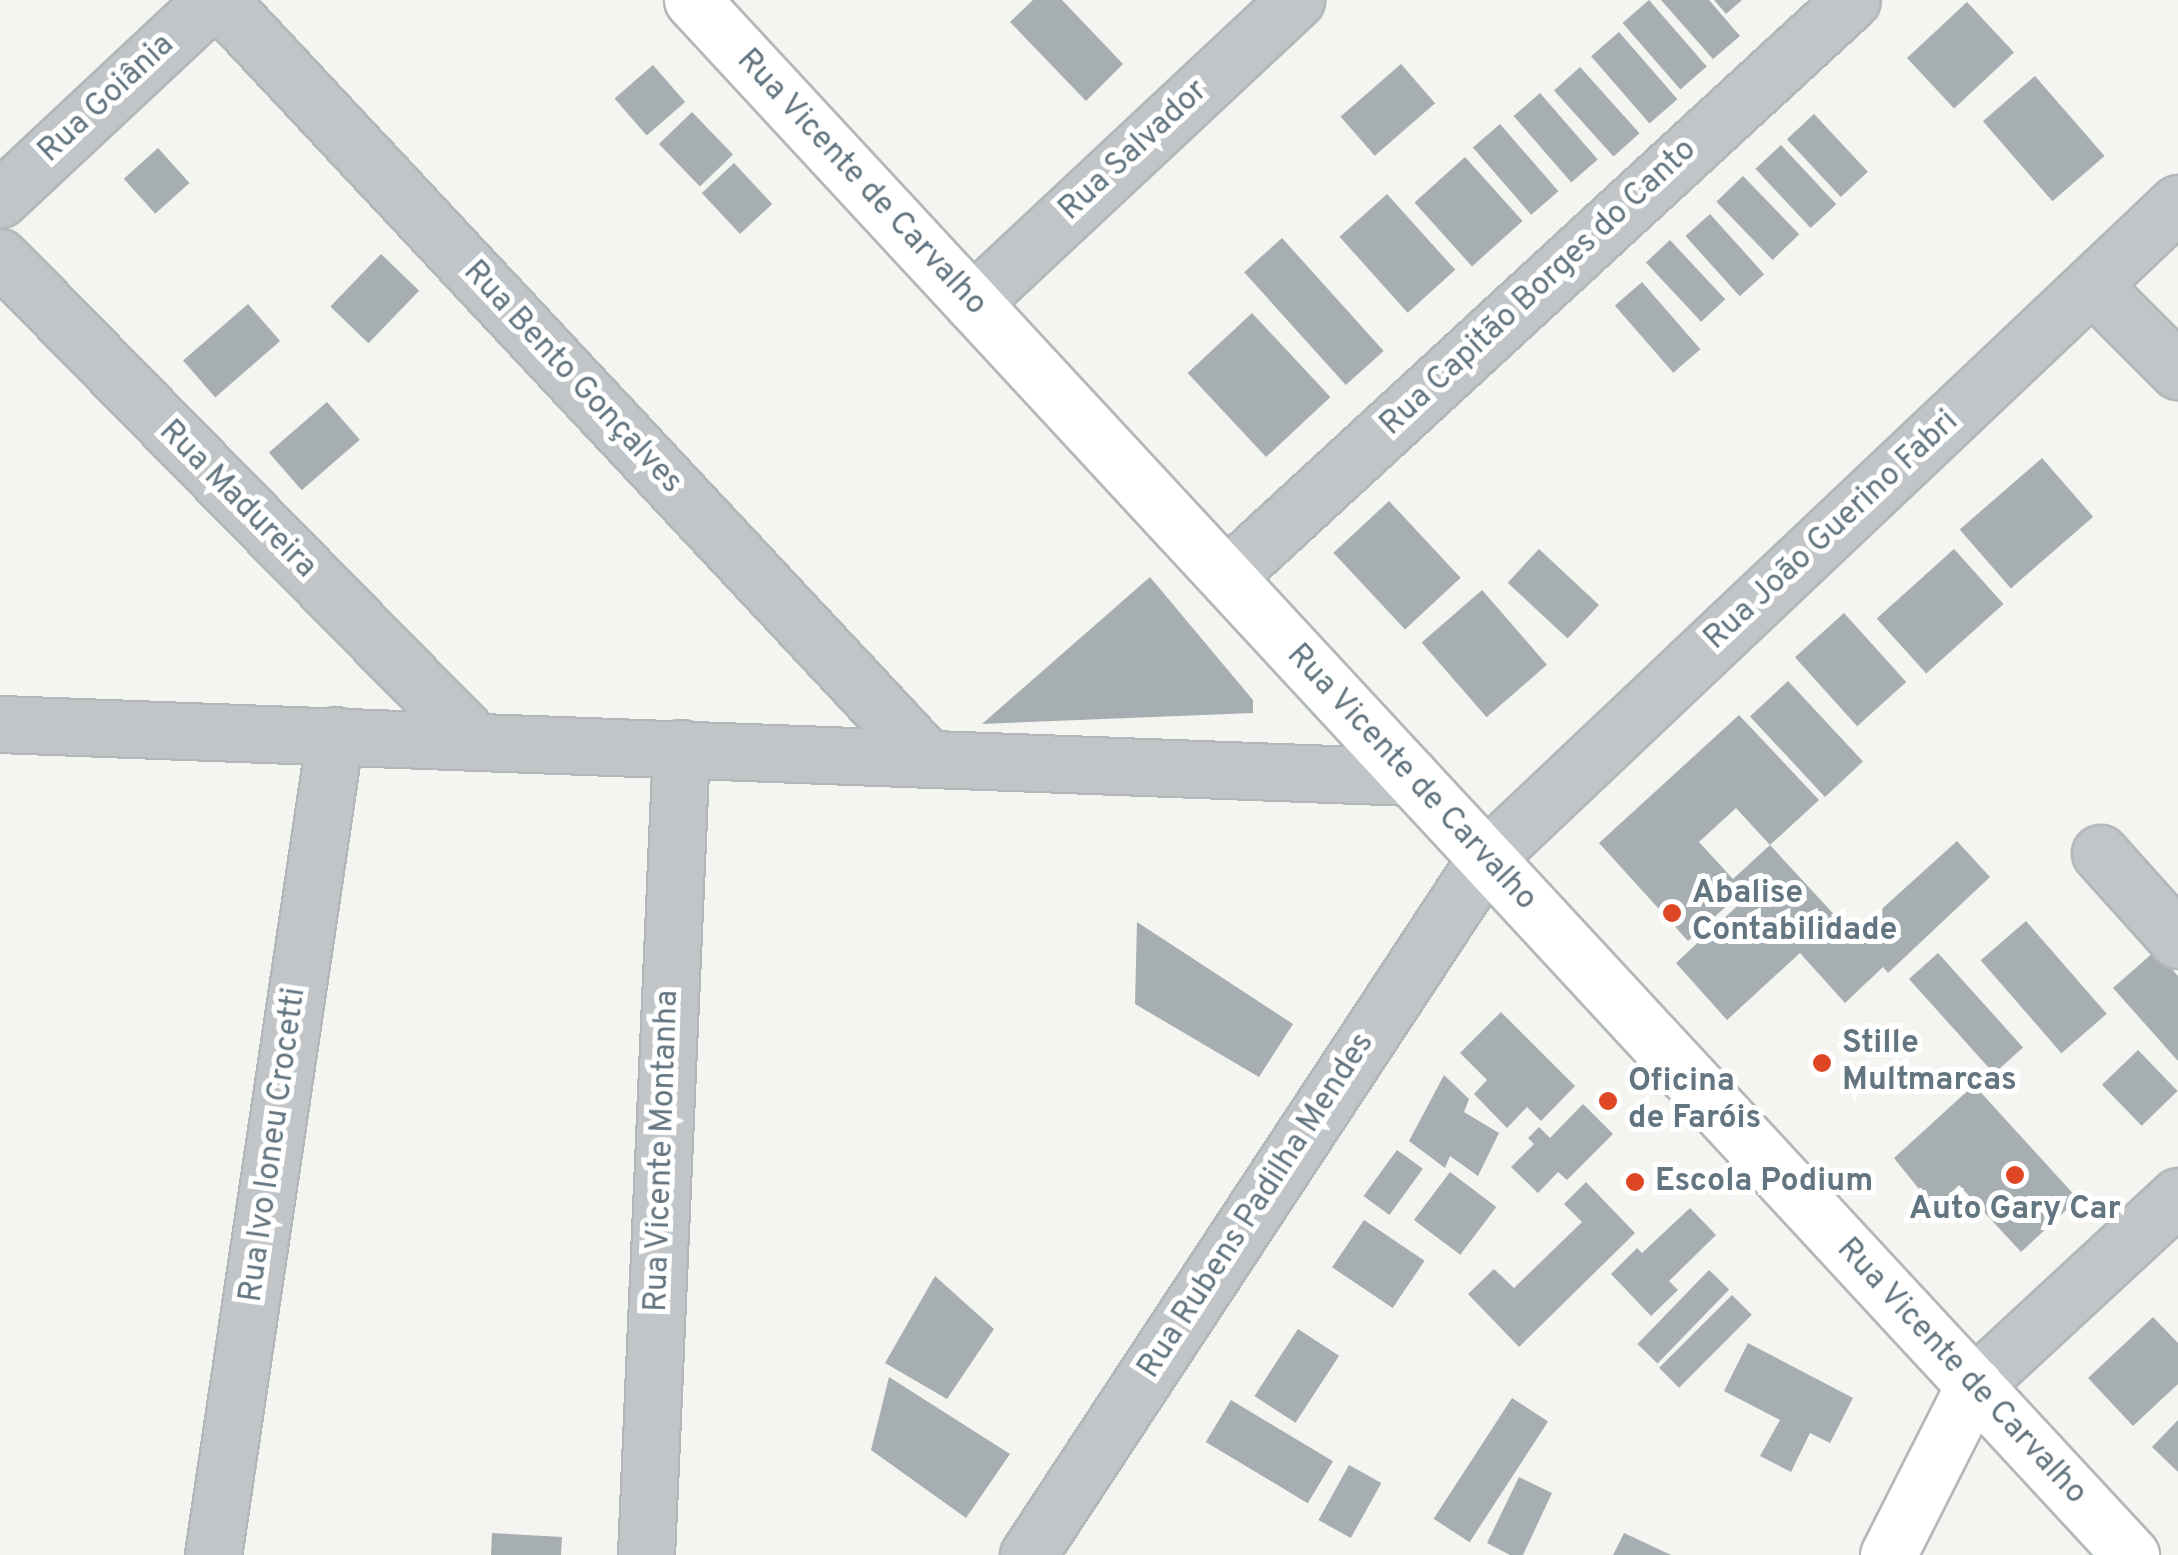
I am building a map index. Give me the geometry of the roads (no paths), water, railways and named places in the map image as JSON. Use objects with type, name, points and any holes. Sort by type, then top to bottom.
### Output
[{"type":"main road","name":"Rua Vicente de Carvalho","points":[[692,0],[2131,1555]]},
{"type":"main road","points":[[1888,1555],[1974,1385]]},
{"type":"street","name":"Rua Goiânia","points":[[0,199],[216,0]]},
{"type":"street","name":"Rua Bento Gonçalves","points":[[216,0],[926,757]]},
{"type":"street","name":"Rua Salvador","points":[[972,302],[1296,0]]},
{"type":"street","name":"Rua Capitão Borges do Canto","points":[[1226,577],[1852,0]]},
{"type":"street","name":"Rua João Guerino Fabri","points":[[1486,858],[2178,203]]},
{"type":"street","name":"Rua Madureira","points":[[0,257],[475,741]]},
{"type":"street","points":[[2092,285],[2178,371]]},
{"type":"street","points":[[0,724],[1410,777]]},
{"type":"street","name":"Rua Ivo Ioneu Crocetti","points":[[213,1555],[335,736]]},
{"type":"street","name":"Rua Vicente Montanha","points":[[646,1555],[681,748]]},
{"type":"street","points":[[2100,853],[2178,940]]},
{"type":"street","name":"Rua Rubens Padilha Mendes","points":[[1028,1555],[1486,858]]},
{"type":"street","points":[[1974,1385],[2178,1196]]},
{"type":"place","name":"Abalise Contabilidade","points":[[1672,913]]},
{"type":"place","name":"Stille Multmarcas","points":[[1822,1063]]},
{"type":"place","name":"Oficina de Faróis","points":[[1608,1101]]},
{"type":"place","name":"Auto Gary Car","points":[[2015,1175]]},
{"type":"place","name":"Escola Podium","points":[[1635,1182]]}]
